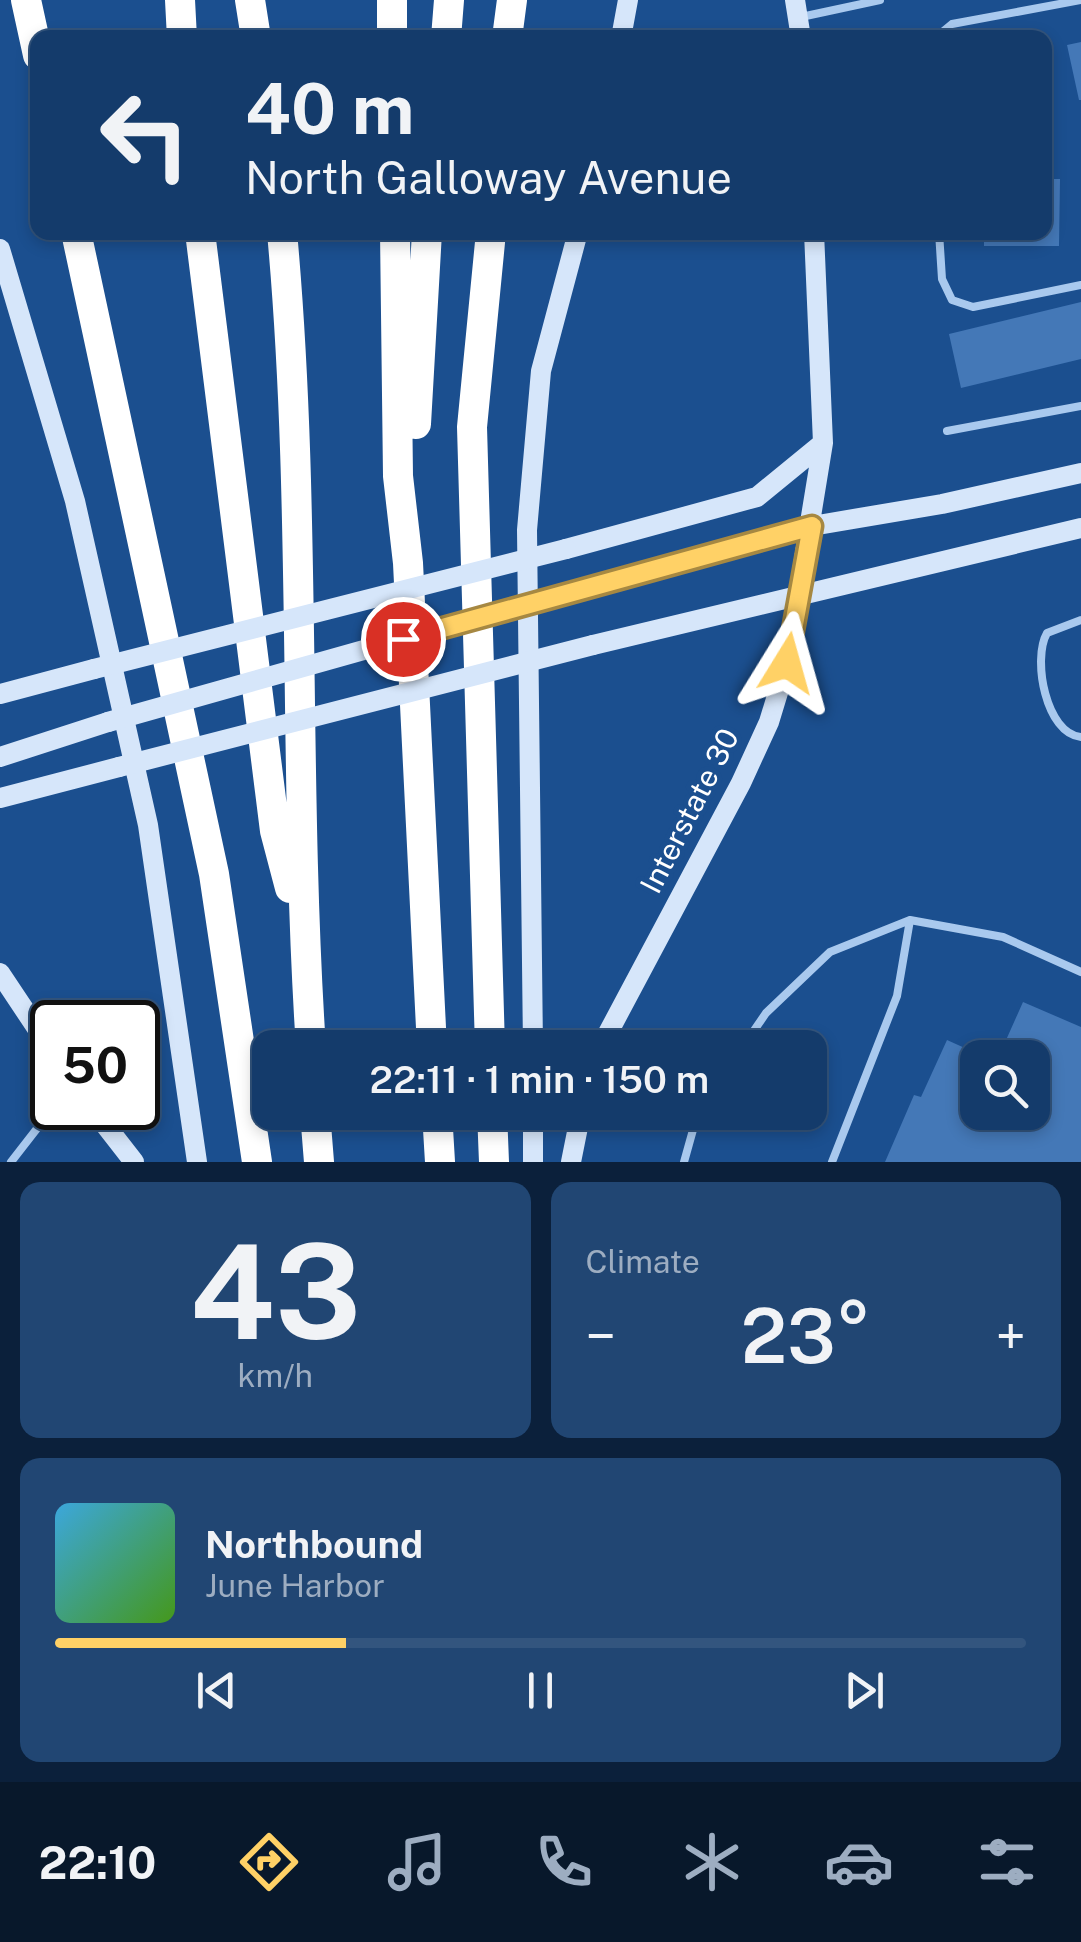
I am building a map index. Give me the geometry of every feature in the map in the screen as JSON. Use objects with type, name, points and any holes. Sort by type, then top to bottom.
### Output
[{"type":"highway","points":[[26,0],[33,30]]},
{"type":"highway","points":[[180,0],[182,30]]},
{"type":"highway","points":[[250,0],[255,30]]},
{"type":"highway","points":[[392,0],[392,30]]},
{"type":"highway","points":[[447,30],[450,0]]},
{"type":"highway","points":[[508,30],[512,0]]},
{"type":"highway","points":[[78,240],[214,874],[257,1162]]},
{"type":"highway","points":[[201,240],[275,831],[304,936]]},
{"type":"highway","points":[[282,240],[297,536],[304,936],[310,1030]]},
{"type":"highway","points":[[394,240],[398,476],[408,563],[431,1030]]},
{"type":"highway","points":[[408,563],[427,240]]},
{"type":"highway","points":[[489,1030],[472,427],[490,240]]},
{"type":"highway","points":[[317,1130],[319,1162]]},
{"type":"highway","points":[[438,1130],[440,1162]]},
{"type":"highway","points":[[493,1130],[494,1162]]},
{"type":"main road","points":[[622,30],[628,0]]},
{"type":"main road","points":[[533,1030],[533,756],[527,530],[541,371],[576,240]]},
{"type":"main road","name":"Interstate 30","points":[[609,1030],[769,722],[787,663],[823,443],[814,240]]},
{"type":"main road","points":[[0,249],[74,502],[148,824],[197,1162]]},
{"type":"main road","points":[[0,694],[757,496],[823,443]]},
{"type":"main road","points":[[0,757],[108,722],[812,526],[942,504],[1081,473]]},
{"type":"main road","points":[[0,798],[593,645],[1081,528]]},
{"type":"main road","points":[[0,972],[30,1018]]},
{"type":"main road","points":[[109,1130],[134,1162]]},
{"type":"main road","points":[[533,1130],[533,1162]]},
{"type":"main road","points":[[570,1162],[577,1130]]},
{"type":"lane","points":[[799,18],[880,0]]},
{"type":"lane","points":[[945,30],[952,24],[1081,0]]},
{"type":"lane","points":[[940,240],[942,279],[952,300],[973,307],[1081,285]]},
{"type":"lane","points":[[946,430],[1081,406]]},
{"type":"lane","points":[[1081,620],[1048,633],[1038,656],[1056,723],[1063,733],[1081,737]]},
{"type":"lane","points":[[832,1162],[897,996],[910,920]]},
{"type":"lane","points":[[754,1030],[766,1013],[830,952],[910,920],[1002,937],[1081,972]]},
{"type":"lane","points":[[11,1162],[35,1130]]},
{"type":"lane","points":[[684,1162],[693,1130]]},
{"type":"building","points":[[1081,42],[1081,100],[1079,100],[1067,45]]},
{"type":"building","points":[[1052,179],[1060,179],[1059,246],[984,246],[984,240],[1052,240]]},
{"type":"building","points":[[1081,302],[1081,359],[961,388],[949,334]]},
{"type":"building","points":[[1023,1002],[1081,1027],[1081,1162],[885,1162],[914,1095],[921,1097],[947,1040],[960,1046],[960,1130],[1050,1130],[1050,1040],[1006,1040]]},
{"type":"route","points":[[403,639],[812,526],[787,663]]}]
